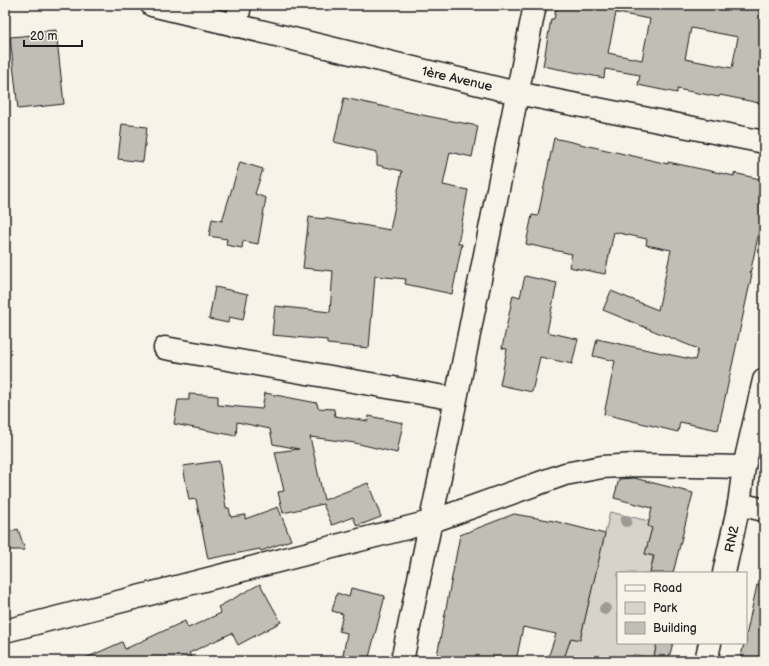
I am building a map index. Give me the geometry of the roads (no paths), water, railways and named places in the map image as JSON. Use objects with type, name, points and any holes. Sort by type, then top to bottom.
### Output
[{"type":"street","name":"1ère Avenue","points":[[152,5],[517,93],[764,142]]},
{"type":"street","points":[[236,26],[240,5]]},
{"type":"street","points":[[402,661],[535,5]]},
{"type":"street","points":[[165,348],[456,399]]},
{"type":"street","name":"RN2","points":[[724,572],[739,504],[744,467],[764,380]]},
{"type":"street","points":[[5,631],[430,522],[565,474],[602,467],[636,465],[744,467]]},
{"type":"street","points":[[739,504],[764,510]]},
{"type":"street","points":[[706,661],[710,644]]}]
